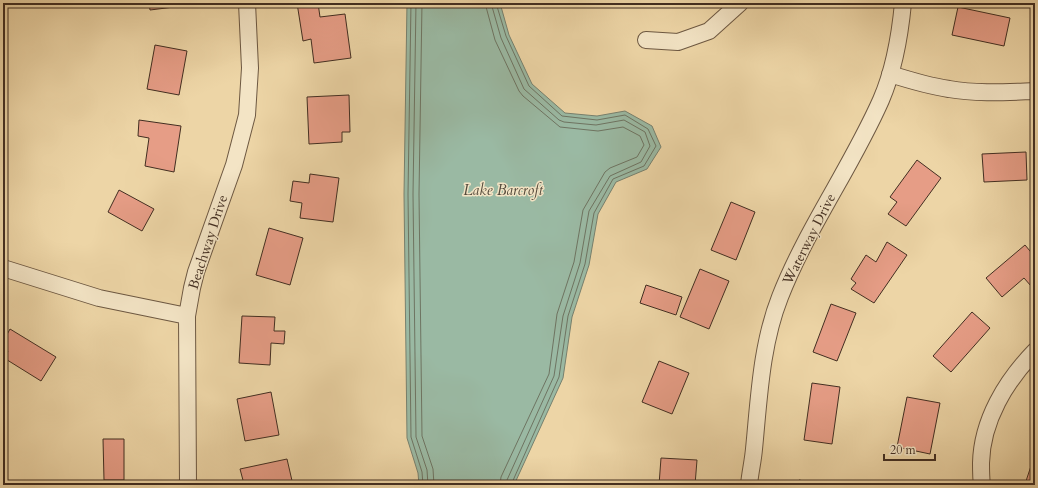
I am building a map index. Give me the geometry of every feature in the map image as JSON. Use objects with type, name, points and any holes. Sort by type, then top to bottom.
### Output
[{"type":"street","name":"Beachway Drive","points":[[188,485],[187,316],[196,272],[234,165],[247,115],[250,68],[247,3]]},
{"type":"street","points":[[646,40],[678,42],[709,31],[740,3]]},
{"type":"street","name":"Waterway Drive","points":[[748,485],[754,450],[757,413],[767,339],[779,299],[793,266],[881,99],[890,74],[903,3]]},
{"type":"street","points":[[890,74],[951,90],[992,92],[1035,91]]},
{"type":"street","points":[[3,268],[99,298],[187,316]]},
{"type":"street","points":[[982,485],[981,463],[984,439],[993,412],[1005,388],[1035,351]]},
{"type":"water","name":"Lake Barcroft","points":[[407,3],[500,3],[509,35],[532,84],[565,113],[597,116],[625,111],[652,126],[661,147],[647,169],[616,182],[598,214],[589,265],[572,317],[563,378],[514,485],[419,485],[418,473],[407,438],[404,194]]},
{"type":"building","points":[[149,3],[182,3],[182,6],[150,10]]},
{"type":"building","points":[[297,3],[318,3],[320,17],[345,14],[351,58],[314,63],[311,39],[303,41]]},
{"type":"building","points":[[958,7],[1010,18],[1004,46],[952,35]]},
{"type":"building","points":[[155,45],[187,51],[179,95],[147,89]]},
{"type":"building","points":[[349,95],[350,132],[342,132],[342,142],[309,144],[307,97]]},
{"type":"building","points":[[139,120],[181,126],[174,172],[145,166],[149,138],[138,136]]},
{"type":"building","points":[[1026,152],[1027,180],[984,182],[982,154]]},
{"type":"building","points":[[917,160],[941,178],[906,226],[888,214],[897,202],[890,197]]},
{"type":"building","points":[[310,174],[339,178],[333,222],[300,218],[302,203],[290,201],[293,181],[309,183]]},
{"type":"building","points":[[119,190],[154,209],[142,231],[108,212]]},
{"type":"building","points":[[731,202],[755,212],[736,260],[711,250]]},
{"type":"building","points":[[269,228],[303,238],[290,285],[256,275]]},
{"type":"building","points":[[887,242],[907,255],[874,303],[851,289],[856,283],[851,279],[866,255],[876,262]]},
{"type":"building","points":[[1025,245],[1035,257],[1035,283],[1031,286],[1024,278],[1002,297],[986,278]]},
{"type":"building","points":[[700,269],[729,281],[709,329],[680,317]]},
{"type":"building","points":[[646,285],[682,297],[676,315],[640,303]]},
{"type":"building","points":[[831,304],[856,313],[837,361],[813,352]]},
{"type":"building","points":[[972,312],[990,328],[951,372],[933,356]]},
{"type":"building","points":[[242,316],[275,317],[274,331],[285,331],[284,344],[271,343],[270,365],[239,363]]},
{"type":"building","points":[[10,329],[56,357],[41,381],[4,358],[8,351],[3,348],[3,342]]},
{"type":"building","points":[[659,361],[689,373],[672,414],[642,402]]},
{"type":"building","points":[[812,383],[840,387],[832,444],[804,440]]},
{"type":"building","points":[[271,392],[279,435],[245,441],[237,399]]},
{"type":"building","points":[[907,397],[940,403],[930,454],[897,447]]},
{"type":"building","points":[[103,439],[124,439],[124,480],[104,480]]},
{"type":"building","points":[[1035,454],[1035,484],[1026,481]]},
{"type":"building","points":[[661,458],[697,460],[695,485],[659,485]]},
{"type":"building","points":[[287,459],[293,485],[259,485],[258,481],[244,484],[240,469]]},
{"type":"building","points":[[799,480],[825,485],[799,485]]}]
